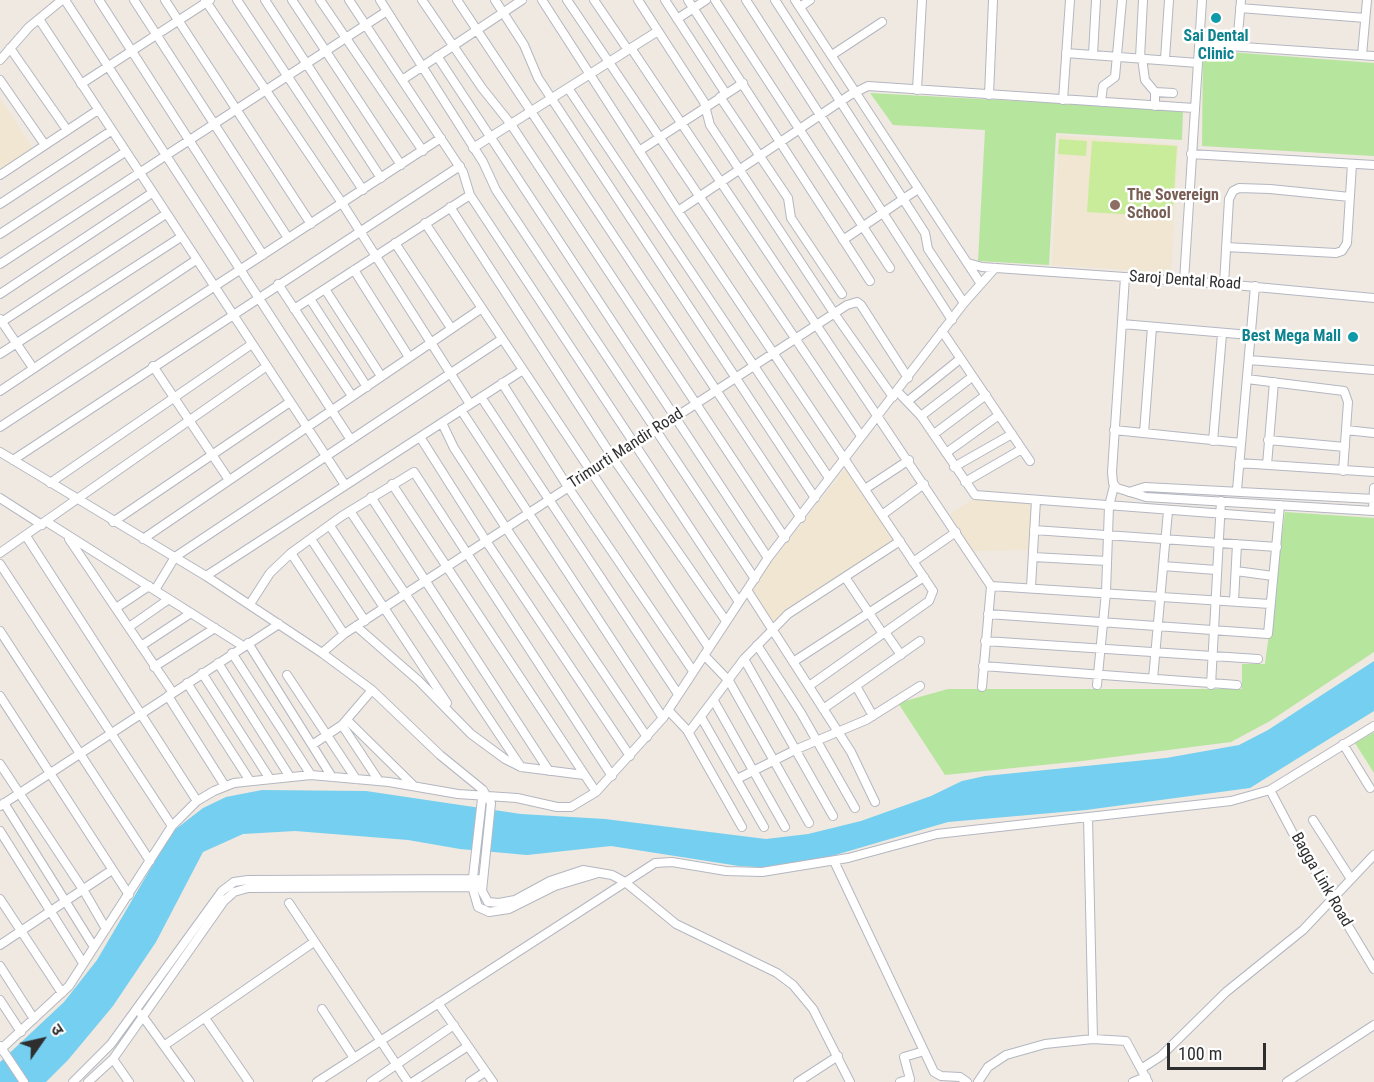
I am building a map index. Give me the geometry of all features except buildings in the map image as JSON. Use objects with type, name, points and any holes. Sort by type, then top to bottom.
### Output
[{"type":"street","points":[[0,60],[39,19],[63,0],[351,440]]},
{"type":"street","points":[[99,0],[263,255]]},
{"type":"street","points":[[135,0],[288,238]]},
{"type":"street","points":[[165,0],[311,224]]},
{"type":"street","points":[[237,0],[363,190]]},
{"type":"street","points":[[265,0],[381,178]]},
{"type":"street","points":[[292,0],[401,165]]},
{"type":"street","points":[[320,0],[423,151]]},
{"type":"street","points":[[349,0],[460,166],[470,195],[739,602]]},
{"type":"street","points":[[380,0],[423,66],[496,190],[755,579]]},
{"type":"street","points":[[422,0],[510,123],[785,538]]},
{"type":"street","points":[[457,0],[801,518]]},
{"type":"street","points":[[495,0],[552,98],[815,498]]},
{"type":"street","points":[[402,80],[522,0]]},
{"type":"street","points":[[542,0],[678,211],[933,591],[932,598],[808,686]]},
{"type":"street","points":[[567,0],[861,436]]},
{"type":"street","points":[[594,0],[681,124],[878,418],[909,460],[991,586],[982,687]]},
{"type":"street","points":[[638,0],[706,107],[710,124],[834,313],[895,394],[908,401],[921,416],[975,495],[1278,519]]},
{"type":"street","points":[[665,0],[788,198],[791,218],[842,294]]},
{"type":"street","points":[[677,19],[690,4],[706,0]]},
{"type":"street","points":[[715,0],[890,268]]},
{"type":"street","points":[[746,0],[952,320]]},
{"type":"street","points":[[775,0],[925,233],[931,255],[964,303]]},
{"type":"street","points":[[810,0],[798,3],[981,284]]},
{"type":"street","points":[[917,90],[922,0]]},
{"type":"street","points":[[989,95],[993,0]]},
{"type":"street","points":[[1063,100],[1070,0]]},
{"type":"street","points":[[1093,56],[1096,0]]},
{"type":"street","points":[[1101,102],[1103,86],[1115,77],[1122,0]]},
{"type":"street","points":[[1143,0],[1141,58],[1145,80],[1155,92],[1155,106]]},
{"type":"street","points":[[1165,59],[1169,0]]},
{"type":"street","points":[[1184,281],[1202,0]]},
{"type":"street","points":[[1362,55],[1367,0]]},
{"type":"street","points":[[81,84],[207,1],[342,204],[470,404]]},
{"type":"street","points":[[690,4],[870,281]]},
{"type":"street","points":[[1237,46],[1240,4],[1365,18]]},
{"type":"street","points":[[0,264],[387,11]]},
{"type":"street","points":[[39,19],[345,485]]},
{"type":"street","points":[[832,55],[882,22]]},
{"type":"street","points":[[473,148],[658,31]]},
{"type":"street","points":[[1200,44],[1374,56]]},
{"type":"street","points":[[10,48],[67,130]]},
{"type":"street","points":[[1066,53],[1198,63]]},
{"type":"street","points":[[437,56],[768,558]]},
{"type":"street","points":[[0,80],[45,145]]},
{"type":"street","points":[[639,151],[742,83]]},
{"type":"street","points":[[678,211],[855,91],[868,86],[1194,108]]},
{"type":"street","points":[[568,88],[829,478]]},
{"type":"street","points":[[1155,92],[1173,93]]},
{"type":"street","points":[[0,175],[98,110]]},
{"type":"street","points":[[0,204],[111,131]]},
{"type":"street","points":[[0,427],[441,138]]},
{"type":"street","points":[[0,234],[125,152]]},
{"type":"street","points":[[1191,154],[1374,165]]},
{"type":"street","points":[[1226,247],[1336,253],[1342,251],[1347,243],[1352,164]]},
{"type":"street","points":[[14,460],[153,366],[460,166]]},
{"type":"street","points":[[843,240],[918,189]]},
{"type":"street","points":[[1224,284],[1229,200],[1236,189],[1270,189],[1350,197]]},
{"type":"street","points":[[0,294],[152,193]]},
{"type":"street","points":[[294,309],[470,195]]},
{"type":"street","points":[[450,207],[613,458],[726,621]]},
{"type":"street","points":[[33,368],[1,321],[166,214]]},
{"type":"street","points":[[425,223],[591,472],[706,652],[729,681],[809,823]]},
{"type":"street","points":[[0,354],[181,237]]},
{"type":"street","points":[[394,243],[451,328]]},
{"type":"street","points":[[0,391],[196,260]]},
{"type":"street","name":"Saroj Dental Road","points":[[968,263],[977,267],[1255,286],[1374,298]]},
{"type":"street","points":[[24,1082],[2,1050],[62,993],[129,895],[172,826],[197,801],[225,786],[311,775],[571,807],[596,792],[665,714],[768,558],[801,518],[861,436],[878,418],[964,303],[995,268]]},
{"type":"street","points":[[354,270],[409,357]]},
{"type":"street","points":[[1098,680],[1106,592],[1109,506],[1114,486],[1112,472],[1114,430],[1125,277]]},
{"type":"street","points":[[278,285],[352,396]]},
{"type":"street","points":[[1237,490],[1255,286]]},
{"type":"street","points":[[325,289],[381,376]]},
{"type":"street","points":[[310,299],[367,387]]},
{"type":"street","name":"Trimurti Mandir Road","points":[[322,652],[356,626],[834,313],[859,302],[908,378]]},
{"type":"street","points":[[143,539],[482,308]]},
{"type":"street","points":[[1122,324],[1250,335]]},
{"type":"street","points":[[1144,434],[1152,327]]},
{"type":"street","points":[[942,332],[1030,461]]},
{"type":"street","points":[[1213,441],[1222,334]]},
{"type":"street","points":[[116,608],[152,588],[174,557],[502,339]]},
{"type":"street","points":[[50,483],[252,344]]},
{"type":"street","points":[[908,401],[960,358]]},
{"type":"street","points":[[1248,360],[1374,370]]},
{"type":"street","points":[[153,366],[229,480]]},
{"type":"street","points":[[0,553],[267,366]]},
{"type":"street","points":[[206,576],[523,370]]},
{"type":"street","points":[[921,416],[972,377]]},
{"type":"street","points":[[1247,379],[1344,391],[1348,397],[1343,471]]},
{"type":"street","points":[[1267,465],[1274,382]]},
{"type":"street","points":[[502,383],[568,487],[693,671]]},
{"type":"street","points":[[934,434],[986,395]]},
{"type":"street","points":[[481,397],[678,694]]},
{"type":"street","points":[[113,522],[290,402]]},
{"type":"street","points":[[461,410],[665,714],[689,732],[742,827]]},
{"type":"street","points":[[946,453],[999,414]]},
{"type":"street","points":[[442,423],[454,448],[506,528],[647,737]]},
{"type":"street","points":[[1346,429],[1374,433]]},
{"type":"street","points":[[1114,430],[1241,443]]},
{"type":"street","points":[[954,466],[1012,434]]},
{"type":"street","points":[[420,437],[486,541],[630,756]]},
{"type":"street","points":[[1268,440],[1345,447]]},
{"type":"street","points":[[965,482],[1022,449]]},
{"type":"street","points":[[0,452],[206,576],[322,652],[372,690],[486,798],[484,899],[499,903],[515,900],[568,874],[592,870],[603,872],[625,882],[676,924],[777,973],[793,985],[813,1009],[850,1082]]},
{"type":"street","points":[[865,489],[909,460]]},
{"type":"street","points":[[1239,463],[1374,472]]},
{"type":"street","points":[[249,604],[270,573],[291,553],[371,497],[414,472],[612,776]]},
{"type":"street","points":[[392,484],[596,792]]},
{"type":"street","points":[[882,514],[924,484]]},
{"type":"street","points":[[1114,486],[1146,497],[1374,511],[1374,488]]},
{"type":"street","points":[[1129,492],[1145,487],[1237,490],[1374,499]]},
{"type":"street","points":[[371,497],[549,771]]},
{"type":"street","points":[[0,498],[66,534],[215,628],[246,644],[332,777]]},
{"type":"street","points":[[1031,587],[1036,500]]},
{"type":"street","points":[[1211,685],[1212,631],[1221,501]]},
{"type":"street","points":[[988,614],[1268,634],[1280,505]]},
{"type":"street","points":[[350,511],[521,767]]},
{"type":"street","points":[[1153,679],[1168,511]]},
{"type":"street","points":[[330,526],[459,723]]},
{"type":"street","points":[[1034,530],[1276,547]]},
{"type":"street","points":[[913,562],[956,532]]},
{"type":"street","points":[[66,534],[141,646],[225,786]]},
{"type":"street","points":[[26,536],[197,801]]},
{"type":"street","points":[[311,539],[365,621]]},
{"type":"street","points":[[689,732],[744,659],[796,608],[900,541]]},
{"type":"street","points":[[1234,600],[1237,544]]},
{"type":"street","points":[[291,553],[344,634]]},
{"type":"street","points":[[1033,557],[1107,561]]},
{"type":"street","points":[[0,564],[172,826]]},
{"type":"street","points":[[1163,566],[1216,570]]},
{"type":"street","points":[[1236,571],[1273,576]]},
{"type":"street","points":[[845,577],[901,655]]},
{"type":"street","points":[[793,662],[924,577]]},
{"type":"street","points":[[991,586],[1270,604]]},
{"type":"street","points":[[747,590],[838,731],[861,770],[875,802]]},
{"type":"street","points":[[129,627],[169,599]]},
{"type":"street","points":[[141,646],[192,613]]},
{"type":"street","points":[[94,947],[2,805],[279,624]]},
{"type":"street","points":[[356,626],[419,681],[459,723],[505,759],[521,767],[584,775]]},
{"type":"street","points":[[154,667],[215,628]]},
{"type":"street","points":[[0,631],[150,861]]},
{"type":"street","points":[[823,709],[920,641]]},
{"type":"street","points":[[986,641],[1258,659]]},
{"type":"street","points":[[758,645],[817,740],[855,808]]},
{"type":"street","points":[[232,653],[311,775]]},
{"type":"street","points":[[744,659],[797,748],[833,816]]},
{"type":"street","points":[[218,663],[290,777]]},
{"type":"street","points":[[984,666],[1098,680],[1153,679],[1211,685],[1237,685]]},
{"type":"street","points":[[202,673],[270,779]]},
{"type":"street","points":[[287,675],[356,779]]},
{"type":"street","points":[[188,683],[250,781]]},
{"type":"street","points":[[855,686],[873,716]]},
{"type":"street","points":[[737,779],[797,748],[873,716],[920,686]]},
{"type":"street","points":[[312,745],[345,723],[372,690]]},
{"type":"street","points":[[0,696],[129,895]]},
{"type":"street","points":[[714,701],[785,827]]},
{"type":"street","points":[[701,717],[764,827]]},
{"type":"street","points":[[345,723],[380,782]]},
{"type":"street","points":[[345,723],[414,786]]},
{"type":"street","points":[[317,1082],[625,882],[662,861],[746,873],[790,869],[834,861],[937,834],[1231,801],[1270,789],[1374,726]]},
{"type":"street","points":[[1343,744],[1370,788]]},
{"type":"street","points":[[0,764],[106,929]]},
{"type":"street","name":"Bagga Link Road","points":[[1270,789],[1331,900],[1374,969]]},
{"type":"street","points":[[486,798],[473,882],[478,907],[489,912],[497,911],[521,904],[555,885],[603,872]]},
{"type":"street","points":[[1088,817],[1093,1039]]},
{"type":"street","points":[[1313,820],[1351,879]]},
{"type":"street","points":[[0,831],[83,963]]},
{"type":"street","points":[[1133,1082],[1145,1076],[1161,1056],[1226,992],[1304,930],[1374,855]]},
{"type":"street","points":[[834,861],[936,1074],[960,1077],[967,1082]]},
{"type":"street","points":[[0,945],[112,870]]},
{"type":"street","points":[[74,1082],[111,1044],[222,891],[234,882],[248,880],[483,883]]},
{"type":"street","points":[[88,1082],[113,1059],[224,901],[240,890],[473,882]]},
{"type":"street","points":[[0,899],[62,993]]},
{"type":"street","points":[[289,903],[408,1082]]},
{"type":"street","points":[[165,1045],[314,942]]},
{"type":"street","points":[[0,966],[34,1019]]},
{"type":"street","points":[[0,1000],[21,1032]]},
{"type":"street","points":[[438,1003],[493,1082]]},
{"type":"street","points":[[322,1009],[354,1058]]},
{"type":"street","points":[[136,1010],[144,1016],[190,1082]]},
{"type":"street","points":[[205,1018],[249,1082]]},
{"type":"street","points":[[370,1082],[454,1025]]},
{"type":"street","points":[[1287,1082],[1374,1025]]},
{"type":"street","points":[[978,1082],[988,1067],[1006,1055],[1045,1044],[1093,1039],[1124,1040],[1145,1076]]},
{"type":"street","points":[[413,1082],[468,1046]]},
{"type":"street","points":[[900,1082],[910,1079],[904,1057],[924,1052]]},
{"type":"street","points":[[798,1082],[838,1056]]},
{"type":"street","points":[[113,1059],[129,1082]]},
{"type":"street","points":[[470,1082],[486,1072]]},
{"type":"shaded area","points":[[0,98],[33,149],[0,170]]},
{"type":"shaded area","name":"The Sovereign School","points":[[1059,135],[1178,145],[1171,273],[1052,265]]},
{"type":"shaded area","points":[[845,469],[896,543],[773,623],[752,587]]},
{"type":"shaded area","points":[[976,497],[1032,501],[1029,550],[973,551],[950,514]]},
{"type":"green space","points":[[1203,50],[1374,63],[1374,156],[1202,146]]},
{"type":"green space","points":[[870,93],[1183,110],[1182,140],[1056,133],[1049,265],[978,261],[985,130],[893,125]]},
{"type":"green space","points":[[1059,139],[1087,141],[1086,156],[1058,154]]},
{"type":"green space","points":[[1092,141],[1177,146],[1173,207],[1170,208],[1170,217],[1087,212]]},
{"type":"green space","points":[[1285,512],[1374,518],[1374,652],[1270,721],[1231,742],[945,775],[898,703],[948,689],[1242,689],[1242,664],[1265,664]]},
{"type":"green space","points":[[1374,732],[1374,773],[1355,743]]},
{"type":"water","points":[[1374,661],[1374,711],[1250,788],[1086,810],[948,822],[808,863],[773,868],[739,866],[611,846],[527,855],[460,849],[408,840],[295,831],[243,834],[203,852],[156,942],[113,1006],[68,1060],[46,1082],[0,1082],[0,1062],[64,1002],[97,960],[172,832],[203,808],[226,797],[262,790],[366,791],[521,814],[605,819],[766,839],[808,834],[861,821],[931,796],[962,781],[985,776],[1166,758],[1239,745],[1268,730]]},
{"type":"place","name":"Sai Dental Clinic","points":[[1216,18]]},
{"type":"place","name":"The Sovereign School","points":[[1115,205]]},
{"type":"place","name":"Best Mega Mall","points":[[1353,337]]}]
